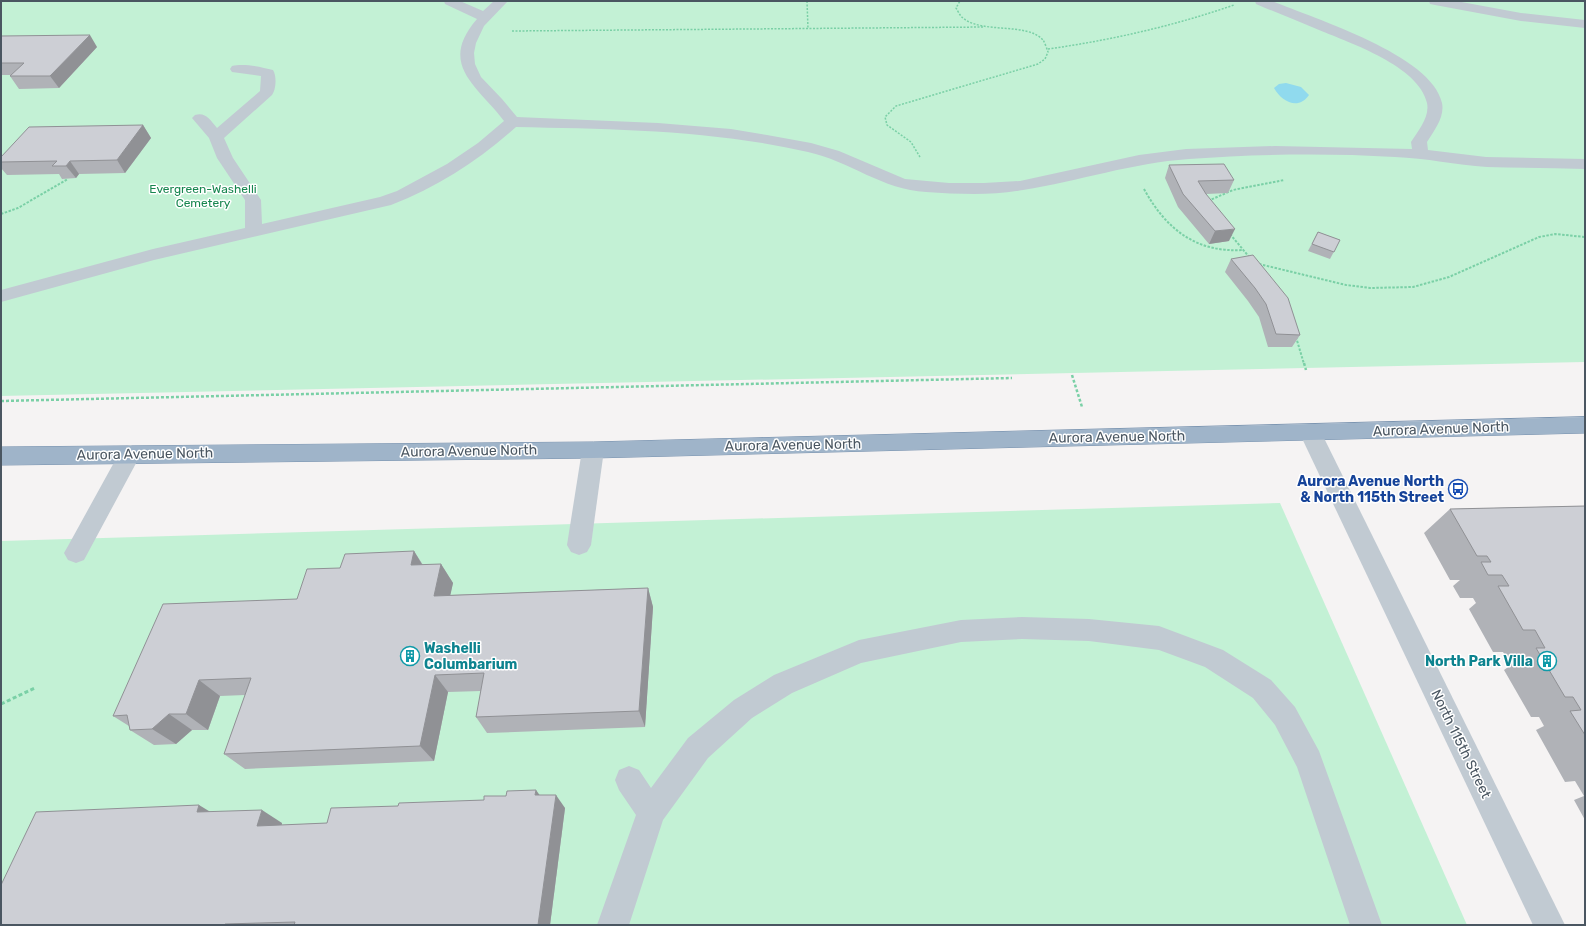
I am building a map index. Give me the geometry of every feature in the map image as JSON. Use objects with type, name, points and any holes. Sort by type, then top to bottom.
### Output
[{"type":"highway","name":"Aurora Avenue North","points":[[1,456],[593,450],[1585,425]]},
{"type":"street","points":[[450,1],[484,17]]},
{"type":"street","points":[[502,1],[484,17],[473,31],[469,39],[467,51],[468,63],[472,76],[497,102],[512,122]]},
{"type":"street","points":[[1261,1],[1386,55],[1420,78],[1432,94],[1435,111],[1430,125],[1419,142],[1421,154]]},
{"type":"street","points":[[1435,1],[1521,16],[1585,24]]},
{"type":"street","points":[[216,137],[267,92],[268,74],[237,69]]},
{"type":"street","points":[[200,118],[216,137],[225,158],[253,200],[254,230]]},
{"type":"street","points":[[1,296],[117,264],[254,230],[361,208],[401,196],[471,156],[495,138],[512,122],[583,124],[673,130],[730,135],[788,143],[815,148],[839,156],[896,182],[911,186],[924,187],[982,189],[1009,187],[1132,161],[1179,155],[1238,152],[1421,154],[1486,162],[1585,164]]},
{"type":"street","name":"North 115th Street","points":[[1310,432],[1549,925]]},
{"type":"street","points":[[579,545],[593,450]]},
{"type":"street","points":[[76,553],[130,454]]},
{"type":"street","points":[[613,925],[651,812],[698,748],[743,709],[783,684],[859,652],[961,631],[1022,628],[1090,630],[1159,638],[1214,658],[1262,689],[1285,716],[1309,761],[1366,925]]},
{"type":"street","points":[[629,780],[651,812]]},
{"type":"path","points":[[807,1],[808,29]]},
{"type":"path","points":[[960,1],[956,8],[960,15],[969,21],[984,27]]},
{"type":"path","points":[[1048,49],[1117,38],[1160,29],[1239,4]]},
{"type":"path","points":[[473,31],[984,27],[1027,32],[1039,38],[1048,49]]},
{"type":"path","points":[[924,187],[919,153],[908,138],[888,125],[885,117],[888,112],[896,106],[1038,64],[1045,59],[1048,49]]},
{"type":"path","points":[[1132,161],[1154,208],[1170,224],[1192,240],[1214,250],[1224,252],[1243,250]]},
{"type":"path","points":[[1,214],[18,208],[68,179]]},
{"type":"path","points":[[1207,206],[1207,202],[1217,196],[1285,180]]},
{"type":"path","points":[[1228,232],[1251,260]]},
{"type":"path","points":[[1260,270],[1255,264],[1272,266],[1340,284],[1382,288],[1421,286],[1459,273],[1539,237],[1555,234],[1585,237]]},
{"type":"path","points":[[1295,335],[1306,370]]},
{"type":"path","points":[[1,401],[1012,378]]},
{"type":"path","points":[[1,704],[35,688]]},
{"type":"green space","name":"Evergreen-Washelli Cemetery","points":[[1,1],[1585,1],[1585,362],[1,396]]},
{"type":"green space","points":[[1280,503],[1467,925],[1,925],[1,541]]},
{"type":"water","points":[[1286,83],[1301,87],[1309,95],[1305,100],[1300,102],[1295,103],[1285,100],[1274,88],[1279,84]]},
{"type":"building","points":[[90,35],[50,76],[10,76],[24,63],[1,63],[1,36]]},
{"type":"building","points":[[143,125],[117,160],[70,161],[66,166],[52,166],[57,161],[1,162],[1,157],[29,127]]},
{"type":"building","points":[[1224,164],[1234,180],[1198,181],[1206,194],[1235,229],[1215,231],[1183,194],[1169,165]]},
{"type":"building","points":[[1318,232],[1340,240],[1334,252],[1312,244]]},
{"type":"building","points":[[1253,255],[1288,298],[1300,335],[1276,334],[1266,304],[1231,259]]},
{"type":"building","points":[[1585,506],[1585,735],[1570,711],[1581,710],[1573,697],[1565,697],[1536,648],[1545,648],[1535,630],[1523,630],[1498,586],[1509,586],[1502,575],[1488,575],[1481,562],[1491,562],[1487,556],[1477,556],[1450,509]]},
{"type":"building","name":"Washelli Columbarium","points":[[414,551],[411,565],[441,564],[434,596],[648,588],[639,711],[476,717],[484,673],[435,675],[420,746],[224,754],[251,678],[199,680],[186,714],[169,714],[152,729],[130,730],[127,715],[113,716],[163,604],[297,599],[307,569],[340,568],[345,554]]},
{"type":"building","points":[[536,790],[535,795],[556,795],[538,925],[294,925],[295,922],[225,925],[1,925],[1,885],[36,812],[199,805],[197,812],[262,810],[257,826],[327,823],[331,808],[398,806],[399,803],[484,800],[484,796],[506,796],[507,791]]},
{"type":"place","name":"Aurora Avenue North & North 115th Street","points":[[1458,489]]},
{"type":"place","name":"Washelli Columbarium","points":[[410,656]]},
{"type":"place","name":"North Park Villa","points":[[1547,661]]}]
